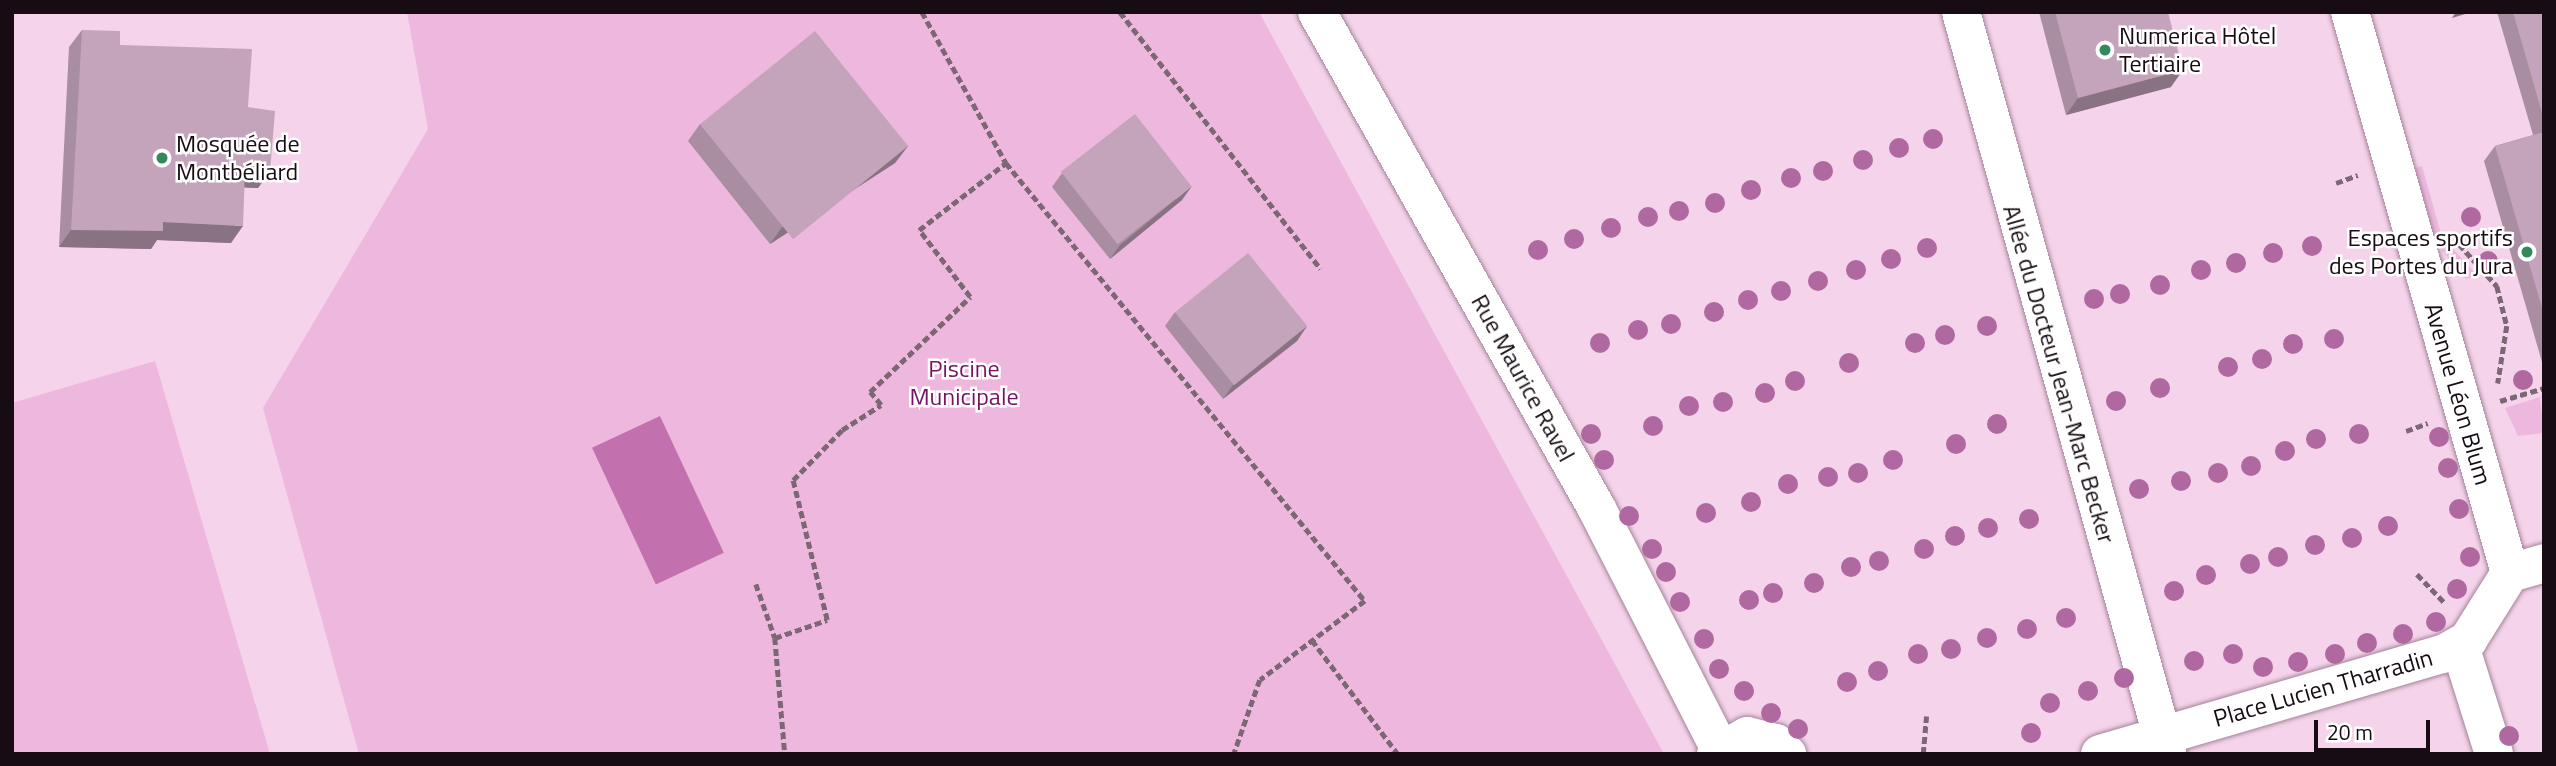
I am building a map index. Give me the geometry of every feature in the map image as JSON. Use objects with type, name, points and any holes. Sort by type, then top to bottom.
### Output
[{"type":"street","name":"Rue Maurice Ravel","points":[[1318,12],[1597,509],[1718,751]]},
{"type":"street","name":"Allée du Docteur Jean-Marc Becker","points":[[1961,12],[2165,744]]},
{"type":"street","name":"Avenue Léon Blum","points":[[2350,12],[2527,568]]},
{"type":"street","name":"Place Lucien Tharradin","points":[[2101,754],[2165,744],[2460,646],[2527,568]]},
{"type":"street","points":[[2460,646],[2494,754]]},
{"type":"street","points":[[1718,751],[1747,736],[1776,743],[1787,754]]},
{"type":"path","points":[[922,12],[1006,163],[1365,601],[1260,680],[1234,754]]},
{"type":"path","points":[[1120,12],[1321,269]]},
{"type":"path","points":[[775,638],[827,620],[793,480],[842,430],[881,405],[870,392],[970,297],[919,230],[1006,163]]},
{"type":"path","points":[[2336,183],[2353,176]]},
{"type":"path","points":[[2544,388],[2544,395]]},
{"type":"path","points":[[756,584],[775,638],[785,754]]},
{"type":"path","points":[[1312,640],[1398,754]]},
{"type":"path","points":[[1923,754],[1926,716]]},
{"type":"green space","name":"Piscine Municipale","points":[[407,12],[1259,12],[1664,754],[359,754],[263,408],[428,129]]},
{"type":"green space","points":[[2422,166],[2442,237],[2478,276],[2466,279],[2437,245],[2415,168]]},
{"type":"green space","points":[[155,361],[270,754],[12,754],[12,403]]},
{"type":"green space","points":[[2540,397],[2544,433],[2518,436],[2505,408]]},
{"type":"shaded area","points":[[660,416],[724,553],[656,585],[592,448]]},
{"type":"building","name":"Numerica Hôtel Tertiaire","points":[[2055,12],[2168,12],[2183,70],[2078,98]]},
{"type":"building","points":[[2513,12],[2544,12],[2544,120]]},
{"type":"building","name":"Mosquée de Montbéliard","points":[[82,30],[120,31],[120,45],[252,49],[248,107],[275,111],[270,171],[245,169],[243,226],[163,222],[163,231],[71,230]]},
{"type":"building","points":[[815,31],[908,146],[793,239],[700,124]]},
{"type":"building","points":[[1135,114],[1192,186],[1118,244],[1061,172]]},
{"type":"building","points":[[2544,132],[2544,315],[2495,146]]},
{"type":"building","points":[[1248,253],[1307,326],[1234,385],[1175,312]]},
{"type":"place","name":"Numerica Hôtel Tertiaire","points":[[2105,50]]},
{"type":"place","name":"Mosquée de Montbéliard","points":[[162,158]]},
{"type":"place","name":"Espaces sportifs des Portes du Jura","points":[[2527,252]]}]
